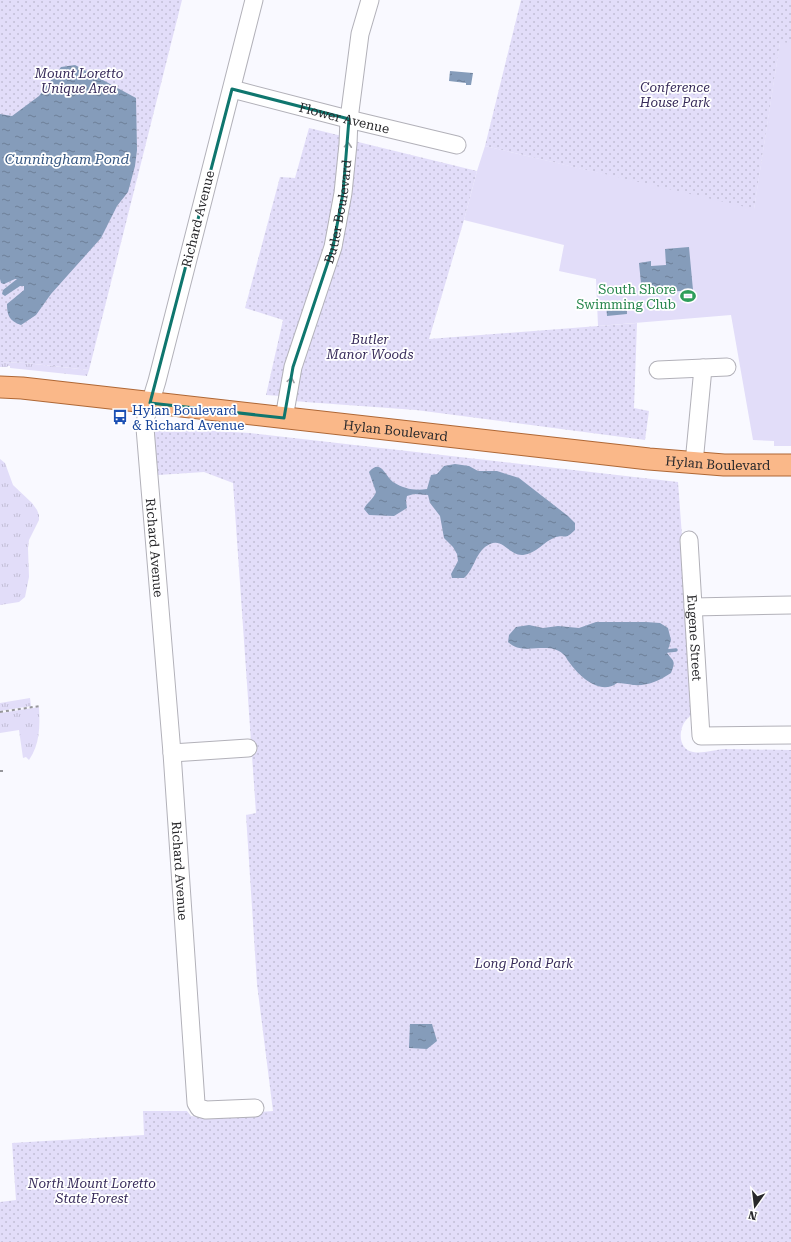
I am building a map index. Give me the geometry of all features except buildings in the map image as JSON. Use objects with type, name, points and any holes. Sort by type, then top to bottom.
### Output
[{"type":"main road","name":"Hylan Boulevard","points":[[0,387],[22,388],[643,458],[730,465],[791,465]]},
{"type":"street","name":"Richard Avenue","points":[[254,0],[158,378],[145,420],[145,428],[172,753],[196,1103],[199,1108],[206,1110],[255,1108]]},
{"type":"street","name":"Butler Boulevard","points":[[284,418],[293,368],[333,247],[343,192],[349,119],[360,34],[370,0]]},
{"type":"street","name":"Flower Avenue","points":[[232,89],[457,145]]},
{"type":"street","points":[[658,370],[727,367]]},
{"type":"street","points":[[694,463],[703,368]]},
{"type":"street","name":"Eugene Street","points":[[689,540],[701,736],[791,735]]},
{"type":"street","points":[[693,607],[791,605]]},
{"type":"street","points":[[172,753],[248,748]]},
{"type":"path","points":[[0,712],[40,706]]},
{"type":"highlighted area","points":[[232,89],[349,119],[343,193],[333,247],[293,367],[284,418],[150,403]]},
{"type":"green space","name":"Mount Loretto Unique Area","points":[[0,0],[182,0],[89,370],[25,363],[0,362]]},
{"type":"green space","name":"Conference House Park","points":[[521,0],[791,0],[791,43],[780,43],[754,210],[485,146]]},
{"type":"green space","name":"South Shore Swimming Club","points":[[780,42],[791,43],[791,446],[774,446],[774,441],[753,440],[731,315],[598,326],[596,279],[559,271],[564,245],[464,220],[485,146],[754,209]]},
{"type":"green space","name":"Butler Manor Woods","points":[[309,128],[342,136],[335,217],[280,396],[266,395],[283,320],[245,308],[280,177],[295,178]]},
{"type":"green space","name":"Butler Manor Woods","points":[[354,141],[477,171],[429,339],[637,323],[634,408],[649,411],[645,440],[416,410],[305,402],[296,401],[293,398]]},
{"type":"green space","points":[[0,362],[25,363],[89,370],[87,376],[10,368],[10,366],[0,367]]},
{"type":"green space","name":"Long Pond Park","points":[[159,428],[250,433],[678,482],[695,712],[683,725],[681,738],[683,745],[689,751],[693,752],[723,749],[791,750],[791,1242],[0,1242],[0,1202],[16,1200],[12,1143],[144,1135],[143,1111],[187,1111],[191,1116],[200,1117],[273,1111],[257,984],[246,815],[256,813],[233,483],[204,472],[158,475],[154,431],[157,431]]},
{"type":"green space","points":[[0,459],[5,463],[13,485],[32,503],[37,510],[39,520],[29,540],[29,577],[25,597],[19,602],[0,605]]},
{"type":"green space","points":[[30,698],[31,706],[0,711],[0,703]]},
{"type":"green space","points":[[39,707],[37,741],[33,754],[29,760],[26,757],[23,758],[19,730],[0,733],[0,713]]},
{"type":"water","name":"Cunningham Pond","points":[[75,65],[136,98],[137,150],[135,166],[128,192],[117,206],[101,238],[51,294],[36,315],[21,325],[11,319],[7,304],[24,290],[24,286],[20,286],[5,296],[2,294],[3,290],[17,279],[4,284],[1,283],[0,279],[0,114],[12,116],[39,96],[61,67]]},
{"type":"water","points":[[450,71],[473,73],[471,85],[449,81]]},
{"type":"water","points":[[689,247],[693,290],[642,294],[639,263],[651,261],[651,266],[666,265],[665,249]]},
{"type":"water","points":[[626,302],[627,314],[607,316],[606,303]]},
{"type":"water","points":[[455,464],[469,466],[478,471],[497,471],[519,478],[568,516],[575,523],[575,530],[567,536],[556,537],[532,552],[523,555],[514,553],[499,543],[490,544],[481,551],[471,570],[464,578],[452,578],[451,574],[458,561],[457,554],[453,547],[444,538],[440,516],[430,503],[428,495],[414,494],[407,496],[407,508],[394,516],[369,515],[364,509],[376,492],[369,472],[373,468],[380,467],[393,482],[401,486],[414,490],[423,490],[427,489],[431,475],[437,474],[444,466]]},
{"type":"water","points":[[596,622],[660,623],[668,628],[671,640],[667,653],[673,660],[674,664],[671,673],[658,681],[648,684],[633,685],[617,683],[604,687],[597,686],[590,683],[578,673],[564,655],[557,650],[550,648],[521,648],[508,642],[509,635],[516,627],[529,625],[543,628],[558,626],[579,628]]},
{"type":"water","points":[[410,1024],[432,1024],[437,1041],[427,1049],[409,1048]]},
{"type":"waterway","points":[[667,651],[676,650]]},
{"type":"place","name":"South Shore Swimming Club","points":[[688,296]]},
{"type":"place","name":"Hylan Boulevard & Richard Avenue","points":[[120,417]]},
{"type":"park label","name":"North Mount Loretto State Forest","points":[[92,1190]]}]
